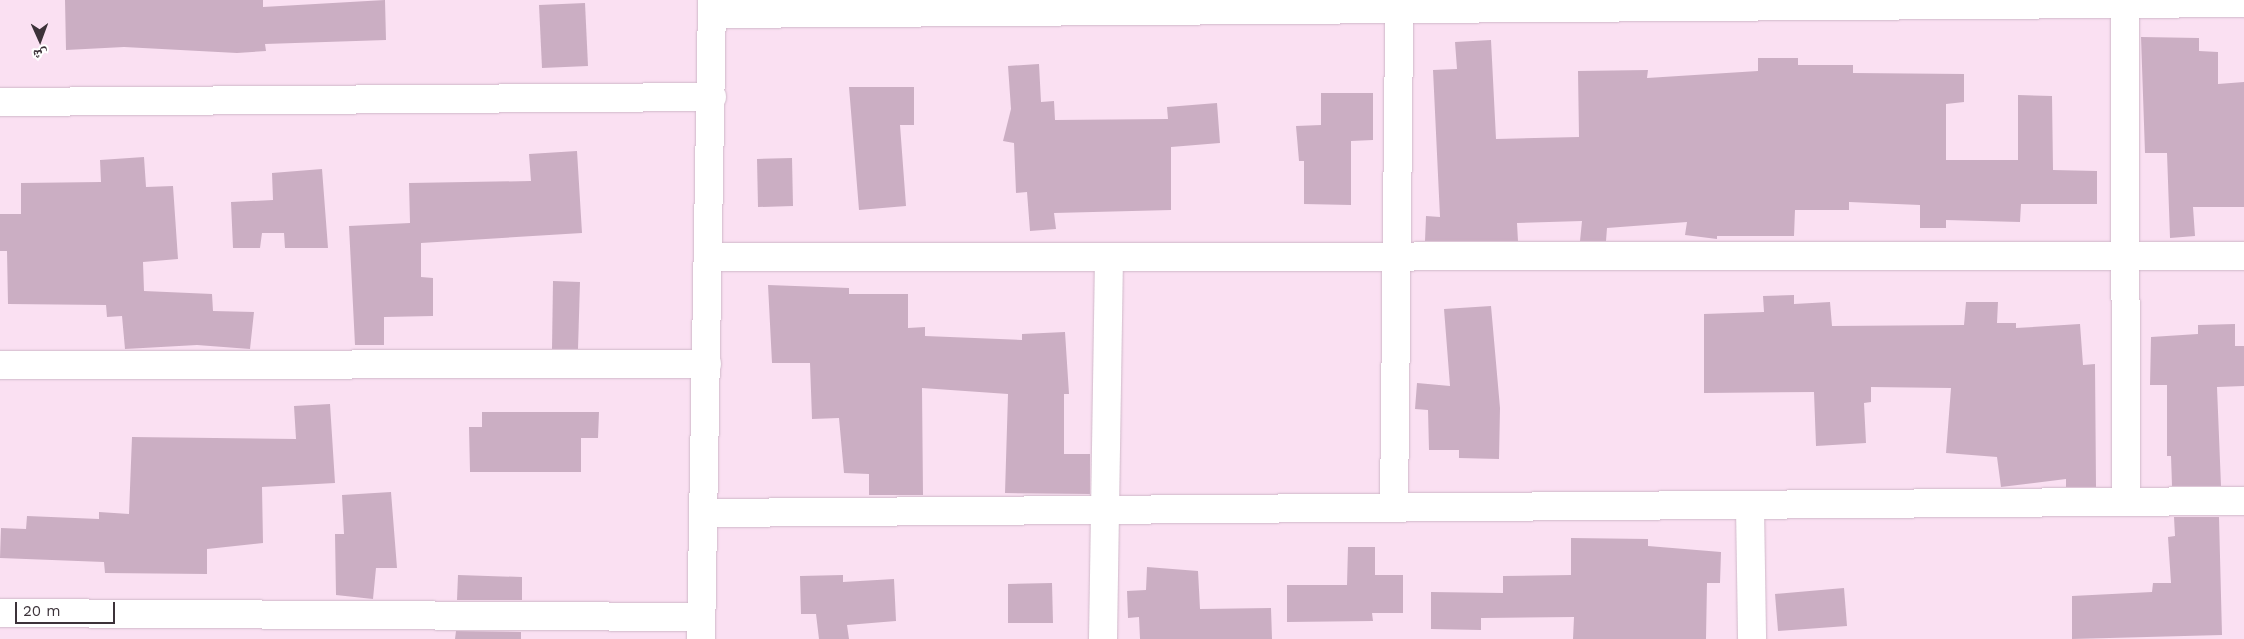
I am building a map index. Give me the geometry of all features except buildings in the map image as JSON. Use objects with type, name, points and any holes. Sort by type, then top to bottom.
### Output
[{"type":"street","points":[[0,613],[701,628],[706,513],[706,364],[712,97],[712,7],[1099,5],[1399,9],[1749,3],[2125,5],[2244,3]]},
{"type":"street","points":[[2125,5],[2126,501]]},
{"type":"street","points":[[1394,508],[1394,260],[1399,9]]},
{"type":"street","points":[[0,102],[712,97]]},
{"type":"street","points":[[708,257],[1394,260],[2244,256]]},
{"type":"street","points":[[1102,639],[1110,260]]},
{"type":"street","points":[[0,366],[706,364]]},
{"type":"street","points":[[706,513],[1750,507],[2244,501]]},
{"type":"street","points":[[1750,507],[1752,639]]}]
